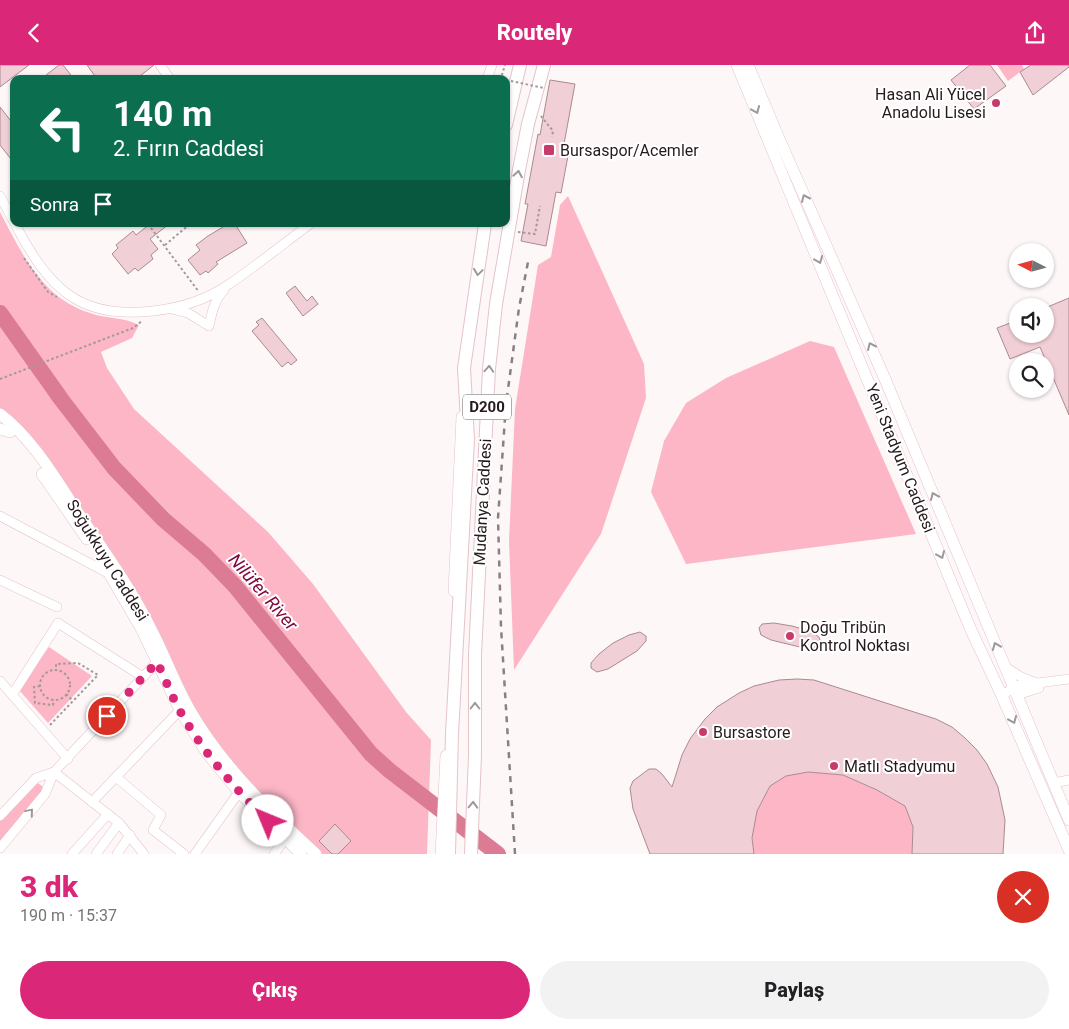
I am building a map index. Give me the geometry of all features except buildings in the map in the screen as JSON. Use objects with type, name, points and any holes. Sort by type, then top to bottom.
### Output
[{"type":"highway","points":[[510,108],[520,65]]},
{"type":"highway","name":"Mudanya Caddesi","points":[[510,220],[528,125],[544,65]]},
{"type":"highway","name":"Mudanya Caddesi","points":[[449,854],[449,735],[468,439],[464,367],[485,227]]},
{"type":"highway","name":"Mudanya Caddesi","points":[[471,854],[475,755],[474,655],[489,369],[496,304],[509,227]]},
{"type":"highway","points":[[442,854],[449,735]]},
{"type":"main road","name":"Yeni Stadyum Caddesi","points":[[737,65],[971,630],[1069,850]]},
{"type":"main road","name":"Yeni Stadyum Caddesi","points":[[748,65],[885,379],[1069,820]]},
{"type":"main road","name":"Soğukkuyu Caddesi","points":[[0,414],[8,420],[34,449],[125,582],[150,626],[191,711],[214,747],[243,783],[316,854]]},
{"type":"main road","name":"Soğukkuyu Caddesi","points":[[0,423],[48,482],[110,574],[142,630],[180,710],[207,753],[239,792],[301,854]]},
{"type":"street","points":[[0,196],[10,215]]},
{"type":"street","points":[[16,227],[45,274],[64,292],[84,305],[105,311],[123,313],[169,309],[204,298],[227,286],[306,227]]},
{"type":"street","points":[[169,309],[188,313],[209,326],[217,297],[227,286]]},
{"type":"street","points":[[0,516],[110,574]]},
{"type":"street","points":[[0,580],[57,607]]},
{"type":"street","points":[[12,695],[58,623],[143,677]]},
{"type":"street","points":[[0,817],[36,778],[54,772],[68,759],[157,662]]},
{"type":"street","points":[[1004,666],[1021,677],[1039,684]]},
{"type":"street","points":[[1016,691],[1065,680]]},
{"type":"street","points":[[1002,696],[1039,684],[1065,680]]},
{"type":"street","points":[[0,681],[68,759]]},
{"type":"street","points":[[92,802],[180,710]]},
{"type":"street","points":[[54,772],[119,823],[144,854]]},
{"type":"street","points":[[0,848],[45,795],[54,772]]},
{"type":"street","points":[[116,777],[161,815],[153,830],[184,854]]},
{"type":"street","points":[[1054,783],[1069,780]]},
{"type":"street","points":[[195,854],[239,792]]},
{"type":"street","points":[[72,854],[108,814]]},
{"type":"street","points":[[96,854],[119,823]]},
{"type":"street","points":[[117,854],[130,835]]},
{"type":"street","points":[[274,854],[285,839]]},
{"type":"path","points":[[510,80],[544,88]]},
{"type":"path","points":[[538,113],[553,131],[552,137]]},
{"type":"path","points":[[508,231],[535,234],[540,206]]},
{"type":"path","points":[[150,227],[204,298]]},
{"type":"path","points":[[164,245],[186,227]]},
{"type":"path","points":[[0,379],[133,328]]},
{"type":"path","points":[[44,732],[98,675],[78,663],[56,665],[56,670]]},
{"type":"path","points":[[56,670],[64,673],[70,683],[66,694],[62,698],[54,699],[46,697],[40,686],[43,675],[48,671],[56,670]]},
{"type":"path","points":[[40,686],[34,687],[35,703],[53,705],[54,699]]},
{"type":"path","points":[[66,694],[73,701]]},
{"type":"shaded area","points":[[997,65],[1022,65],[1024,69],[1008,81]]},
{"type":"shaded area","points":[[568,196],[644,364],[646,398],[601,534],[514,670],[509,541],[515,409],[538,265],[551,257],[560,205]]},
{"type":"shaded area","points":[[0,212],[35,273],[59,297],[73,306],[90,313],[139,325],[132,338],[101,352],[107,368],[134,409],[268,532],[313,584],[406,712],[431,740],[427,854],[321,854],[262,797],[225,756],[200,722],[139,598],[13,418],[0,408]]},
{"type":"shaded area","points":[[810,341],[834,347],[916,534],[686,564],[651,492],[664,441],[686,403],[726,378]]},
{"type":"shaded area","points":[[49,647],[92,676],[48,723],[19,690]]},
{"type":"shaded area","points":[[808,772],[843,775],[877,790],[905,806],[913,827],[912,854],[754,854],[752,838],[757,811],[770,786],[786,776]]},
{"type":"shaded area","points":[[35,781],[46,789],[0,847],[0,818]]},
{"type":"waterway","name":"Nilüfer River","points":[[0,313],[61,399],[114,468],[163,519],[204,554],[235,586],[371,754],[390,771],[498,854]]},
{"type":"railway","points":[[515,854],[501,627],[498,518],[506,404],[519,308],[529,257]]},
{"type":"place","name":"Hasan Ali Yücel Anadolu Lisesi","points":[[996,103]]},
{"type":"place","name":"Bursaspor/Acemler","points":[[549,150]]},
{"type":"place","name":"Doğu Tribün Kontrol Noktası","points":[[790,636]]},
{"type":"place","name":"Bursastore","points":[[703,732]]},
{"type":"place","name":"Matlı Stadyumu","points":[[834,766]]},
{"type":"route","points":[[107,716],[157,662],[180,710],[207,753],[239,792],[268,821]]}]
